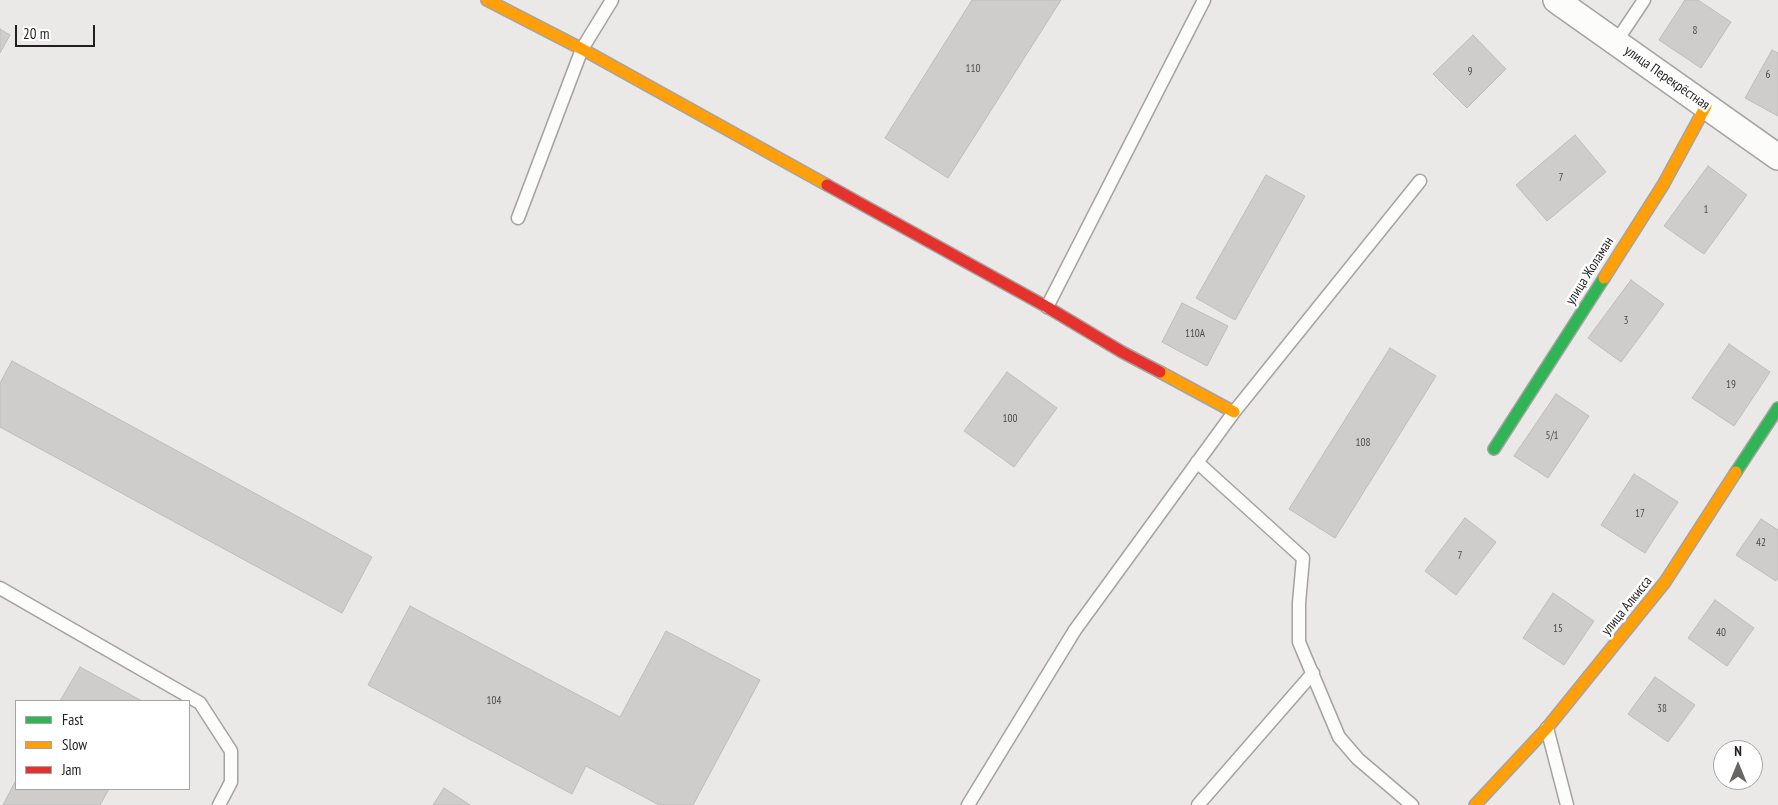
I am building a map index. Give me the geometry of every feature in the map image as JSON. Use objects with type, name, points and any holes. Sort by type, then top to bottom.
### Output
[{"type":"street","points":[[486,0],[582,49],[1046,307],[1122,352],[1234,412]]},
{"type":"street","name":"улица Перекрёстная","points":[[1556,0],[1778,157]]},
{"type":"street","name":"улица Жоламан","points":[[1494,450],[1657,194],[1706,106]]},
{"type":"street","name":"улица Алкисса","points":[[1474,805],[1547,728],[1666,582],[1778,408]]},
{"type":"lane","points":[[518,218],[582,49],[612,0]]},
{"type":"lane","points":[[1046,307],[1204,0]]},
{"type":"lane","points":[[1616,42],[1644,0]]},
{"type":"lane","points":[[968,805],[1075,630],[1234,412],[1420,181]]},
{"type":"lane","points":[[1197,462],[1302,558],[1299,642],[1339,737],[1358,759],[1412,805]]},
{"type":"lane","points":[[0,588],[200,703],[231,751],[231,782],[219,805]]},
{"type":"lane","points":[[1198,805],[1312,672]]},
{"type":"lane","points":[[1547,728],[1567,805]]},
{"type":"building","points":[[972,0],[1061,0],[948,178],[885,138]]},
{"type":"building","points":[[1685,0],[1698,0],[1731,22],[1701,68],[1659,40]]},
{"type":"building","points":[[0,29],[10,35],[0,53]]},
{"type":"building","points":[[1473,35],[1506,69],[1467,108],[1433,74]]},
{"type":"building","points":[[1772,50],[1778,53],[1778,116],[1745,98]]},
{"type":"building","points":[[1575,135],[1606,172],[1547,221],[1516,185]]},
{"type":"building","points":[[1708,166],[1747,195],[1704,254],[1664,226]]},
{"type":"building","points":[[1266,175],[1305,196],[1235,320],[1196,298]]},
{"type":"building","points":[[1631,280],[1664,304],[1621,362],[1588,338]]},
{"type":"building","points":[[1182,303],[1228,326],[1207,366],[1162,342]]},
{"type":"building","points":[[1729,344],[1770,372],[1734,426],[1692,398]]},
{"type":"building","points":[[1390,348],[1436,376],[1335,538],[1289,509]]},
{"type":"building","points":[[12,361],[372,557],[342,613],[0,427],[0,383]]},
{"type":"building","points":[[1007,372],[1057,408],[1014,467],[964,431]]},
{"type":"building","points":[[1556,394],[1589,416],[1548,478],[1514,456]]},
{"type":"building","points":[[1634,474],[1678,502],[1645,553],[1601,525]]},
{"type":"building","points":[[1465,518],[1496,542],[1456,595],[1425,571]]},
{"type":"building","points":[[1761,519],[1778,530],[1778,578],[1776,581],[1736,555]]},
{"type":"building","points":[[1553,593],[1594,621],[1564,665],[1523,638]]},
{"type":"building","points":[[1715,600],[1754,628],[1727,666],[1688,638]]},
{"type":"building","points":[[410,606],[620,717],[666,631],[760,680],[693,805],[659,805],[586,766],[572,794],[368,685]]},
{"type":"building","points":[[80,667],[140,700],[61,700]]},
{"type":"building","points":[[1655,677],[1695,705],[1668,742],[1628,714]]},
{"type":"building","points":[[15,782],[15,790],[108,790],[100,805],[3,805]]},
{"type":"building","points":[[444,788],[470,805],[433,805]]},
{"type":"traffic: fast","points":[[1494,449],[1604,278]]},
{"type":"traffic: fast","points":[[1736,472],[1778,408]]},
{"type":"traffic: slow","points":[[487,0],[582,49],[827,185]]},
{"type":"traffic: slow","points":[[1604,278],[1663,185],[1706,106]]},
{"type":"traffic: slow","points":[[1160,372],[1234,412]]},
{"type":"traffic: slow","points":[[1475,805],[1547,728],[1665,582],[1736,472]]},
{"type":"traffic: jam","points":[[827,185],[1160,372]]}]
